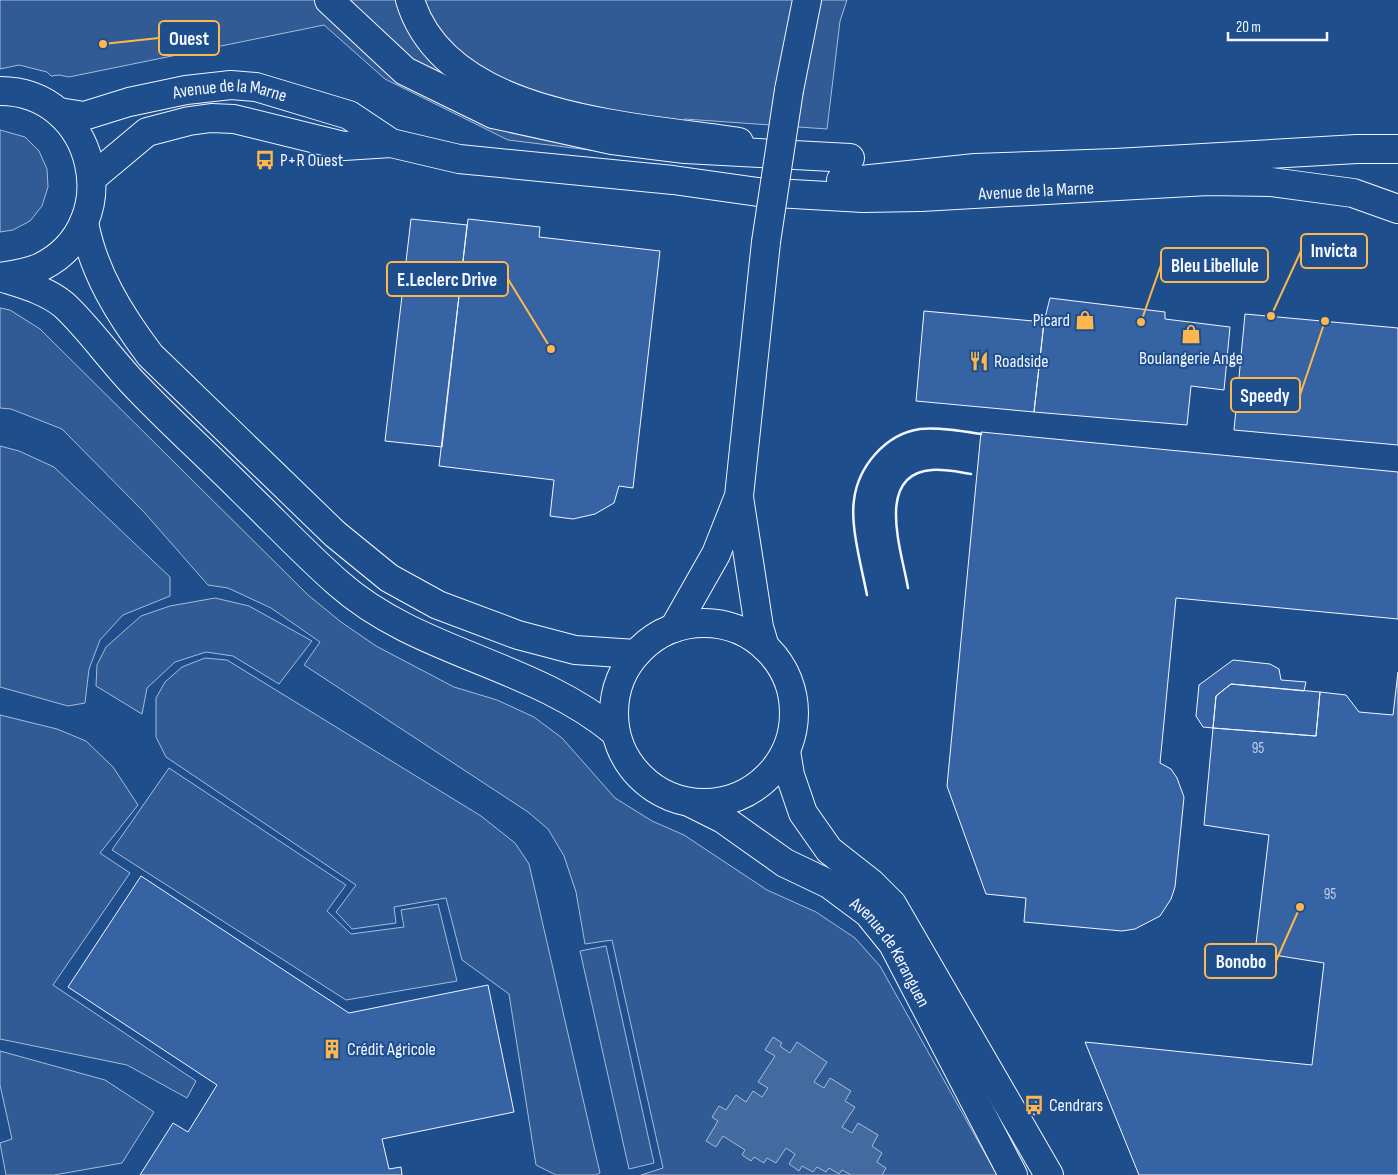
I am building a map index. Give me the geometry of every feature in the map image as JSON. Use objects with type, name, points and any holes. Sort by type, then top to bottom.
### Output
[{"type":"main road","points":[[330,0],[405,71],[493,114],[612,140],[667,147],[975,168]]},
{"type":"main road","points":[[410,0],[426,33],[440,53],[458,70],[480,84],[510,97],[548,110],[616,124],[850,158]]},
{"type":"main road","points":[[674,628],[716,554],[738,496],[766,242],[789,90],[805,4]]},
{"type":"main road","name":"Avenue de la Marne","points":[[59,112],[84,116],[129,102],[186,90],[231,85],[256,87],[350,115],[391,143]]},
{"type":"main road","points":[[0,91],[27,95],[44,102],[59,112],[83,142],[92,178],[92,193],[84,222],[73,240],[64,250],[41,267],[21,274],[0,277]]},
{"type":"main road","name":"Avenue de la Marne","points":[[92,178],[147,132],[189,121],[211,118],[234,119],[344,146],[391,143],[459,159],[673,180],[758,192],[864,198],[977,195],[1208,181],[1271,182],[1353,193],[1398,209]]},
{"type":"main road","name":"Avenue de la Marne","points":[[673,180],[760,177],[861,180],[975,168],[1115,163],[1318,151],[1398,149]]},
{"type":"main road","points":[[84,222],[87,240],[99,273],[130,328],[150,355],[335,534],[389,578],[438,605],[518,635],[575,650],[636,654]]},
{"type":"main road","points":[[0,277],[34,288],[63,305],[135,385],[339,584],[382,615],[416,633],[504,668],[560,695],[593,713],[615,732]]},
{"type":"main road","points":[[738,496],[759,627],[765,647]]},
{"type":"main road","points":[[698,623],[722,625],[745,633],[765,647],[780,664],[790,685],[794,708],[793,731],[786,751],[774,771],[757,787],[736,798],[721,802],[690,803],[664,794],[642,779],[625,758],[615,732],[613,711],[616,690],[624,671],[636,654],[660,634],[674,628],[698,623]]},
{"type":"main road","name":"Avenue de Keranguen","points":[[786,751],[790,775],[803,813],[829,850],[871,883],[892,904],[1049,1175]]},
{"type":"main road","name":"Avenue de Keranguen","points":[[690,803],[723,819],[784,862],[829,884],[868,913],[893,944],[1013,1175]]},
{"type":"shaded area","points":[[0,0],[847,0],[840,21],[827,129],[685,119],[647,157],[508,140],[385,79],[324,25],[69,77],[51,76],[47,72],[19,65],[0,69]]},
{"type":"shaded area","points":[[0,130],[25,137],[39,151],[47,169],[48,187],[42,206],[30,221],[13,230],[0,232]]},
{"type":"shaded area","points":[[0,308],[10,310],[40,329],[308,595],[341,622],[376,646],[454,687],[497,700],[534,717],[562,738],[615,798],[652,821],[684,835],[767,890],[816,912],[855,938],[880,966],[997,1175],[641,1175],[663,1168],[612,940],[585,944],[576,892],[564,856],[548,829],[528,812],[304,665],[320,642],[271,608],[228,588],[208,585],[143,511],[62,429],[11,409],[0,408]]},
{"type":"shaded area","points":[[0,446],[19,451],[54,467],[170,577],[170,596],[123,615],[100,640],[89,669],[85,703],[68,706],[0,687]]},
{"type":"shaded area","points":[[215,598],[249,606],[312,641],[279,684],[233,656],[206,652],[175,662],[147,688],[142,714],[96,686],[97,665],[106,647],[141,616],[170,606]]},
{"type":"shaded area","points":[[205,658],[227,660],[481,816],[515,843],[529,864],[600,1173],[596,1175],[556,1175],[536,1165],[509,994],[462,960],[446,898],[394,907],[396,923],[352,929],[336,912],[356,885],[166,757],[156,737],[156,698],[165,682],[182,667]]},
{"type":"shaded area","points":[[0,715],[57,729],[86,741],[113,767],[138,805],[100,853],[130,873],[53,985],[196,1081],[187,1098],[127,1065],[0,1039]]},
{"type":"shaded area","points":[[169,768],[346,885],[327,911],[351,934],[404,927],[401,910],[438,904],[457,981],[346,1000],[112,850]]},
{"type":"shaded area","points":[[606,946],[654,1163],[629,1169],[580,951]]},
{"type":"shaded area","points":[[773,1037],[782,1043],[780,1046],[790,1053],[797,1042],[827,1062],[814,1082],[824,1088],[830,1078],[851,1091],[845,1101],[855,1107],[842,1127],[852,1133],[858,1123],[878,1135],[872,1146],[882,1153],[877,1162],[886,1168],[882,1175],[851,1175],[842,1170],[839,1174],[829,1168],[826,1172],[817,1167],[813,1172],[802,1166],[799,1171],[789,1164],[795,1154],[786,1148],[776,1163],[767,1158],[764,1163],[754,1157],[751,1161],[742,1155],[745,1150],[723,1136],[716,1147],[706,1141],[718,1121],[712,1117],[719,1106],[726,1110],[736,1095],[746,1102],[753,1091],[762,1097],[768,1088],[758,1082],[775,1056],[765,1050]]},
{"type":"shaded area","points":[[0,1051],[105,1080],[154,1112],[122,1163],[54,1175],[6,1175],[0,1143],[12,1139],[0,1085]]},
{"type":"building","points":[[411,219],[467,225],[442,447],[385,441]]},
{"type":"building","points":[[468,219],[540,227],[539,237],[660,251],[633,488],[619,486],[614,503],[595,514],[573,519],[550,516],[554,480],[439,466]]},
{"type":"building","points":[[1050,298],[1165,312],[1165,319],[1230,327],[1224,390],[1191,386],[1187,425],[1034,412],[1044,322]]},
{"type":"building","name":"Roadside","points":[[924,311],[1044,322],[1034,412],[916,401]]},
{"type":"building","points":[[1245,314],[1398,328],[1398,445],[1234,430]]},
{"type":"building","points":[[981,432],[1398,472],[1398,619],[1176,598],[1160,763],[1171,769],[1177,778],[1184,797],[1175,887],[1171,899],[1160,916],[1135,929],[1122,931],[1024,922],[1026,898],[986,894],[947,786]]},
{"type":"building","points":[[1233,660],[1270,664],[1279,669],[1281,680],[1306,682],[1304,691],[1231,684],[1216,696],[1213,728],[1203,727],[1196,716],[1199,685]]},
{"type":"building","points":[[1398,672],[1398,1175],[1139,1175],[1085,1042],[1312,1065],[1324,963],[1255,952],[1269,835],[1204,825],[1213,728],[1316,736],[1320,692],[1346,695],[1359,712],[1393,715]]},
{"type":"building","points":[[1231,684],[1320,692],[1316,736],[1213,728],[1216,696]]},
{"type":"building","name":"Crédit Agricole","points":[[141,876],[349,1013],[488,985],[514,1112],[382,1139],[389,1169],[401,1167],[402,1175],[140,1175],[173,1123],[188,1132],[217,1085],[68,987]]},
{"type":"building","points":[[1034,1098],[1041,1112],[1034,1115],[1027,1102]]},
{"type":"wall","points":[[867,595],[857,548],[853,510],[857,488],[867,464],[885,445],[907,432],[920,429],[935,429],[981,434]]},
{"type":"wall","points":[[908,588],[896,517],[897,500],[903,485],[914,475],[932,470],[947,470],[971,474]]},
{"type":"place","name":"Ouest","points":[[103,44]]},
{"type":"place","name":"P+R Ouest","points":[[265,160]]},
{"type":"place","name":"Invicta","points":[[1271,316]]},
{"type":"place","name":"Picard","points":[[1085,320]]},
{"type":"place","name":"Speedy","points":[[1325,321]]},
{"type":"place","name":"Bleu Libellule","points":[[1141,322]]},
{"type":"place","name":"Boulangerie Ange","points":[[1191,334]]},
{"type":"place","name":"E.Leclerc Drive","points":[[551,349]]},
{"type":"place","name":"Roadside","points":[[979,361]]},
{"type":"place","name":"Bonobo","points":[[1300,907]]},
{"type":"place","name":"Crédit Agricole","points":[[332,1049]]},
{"type":"place","name":"Cendrars","points":[[1034,1105]]}]
